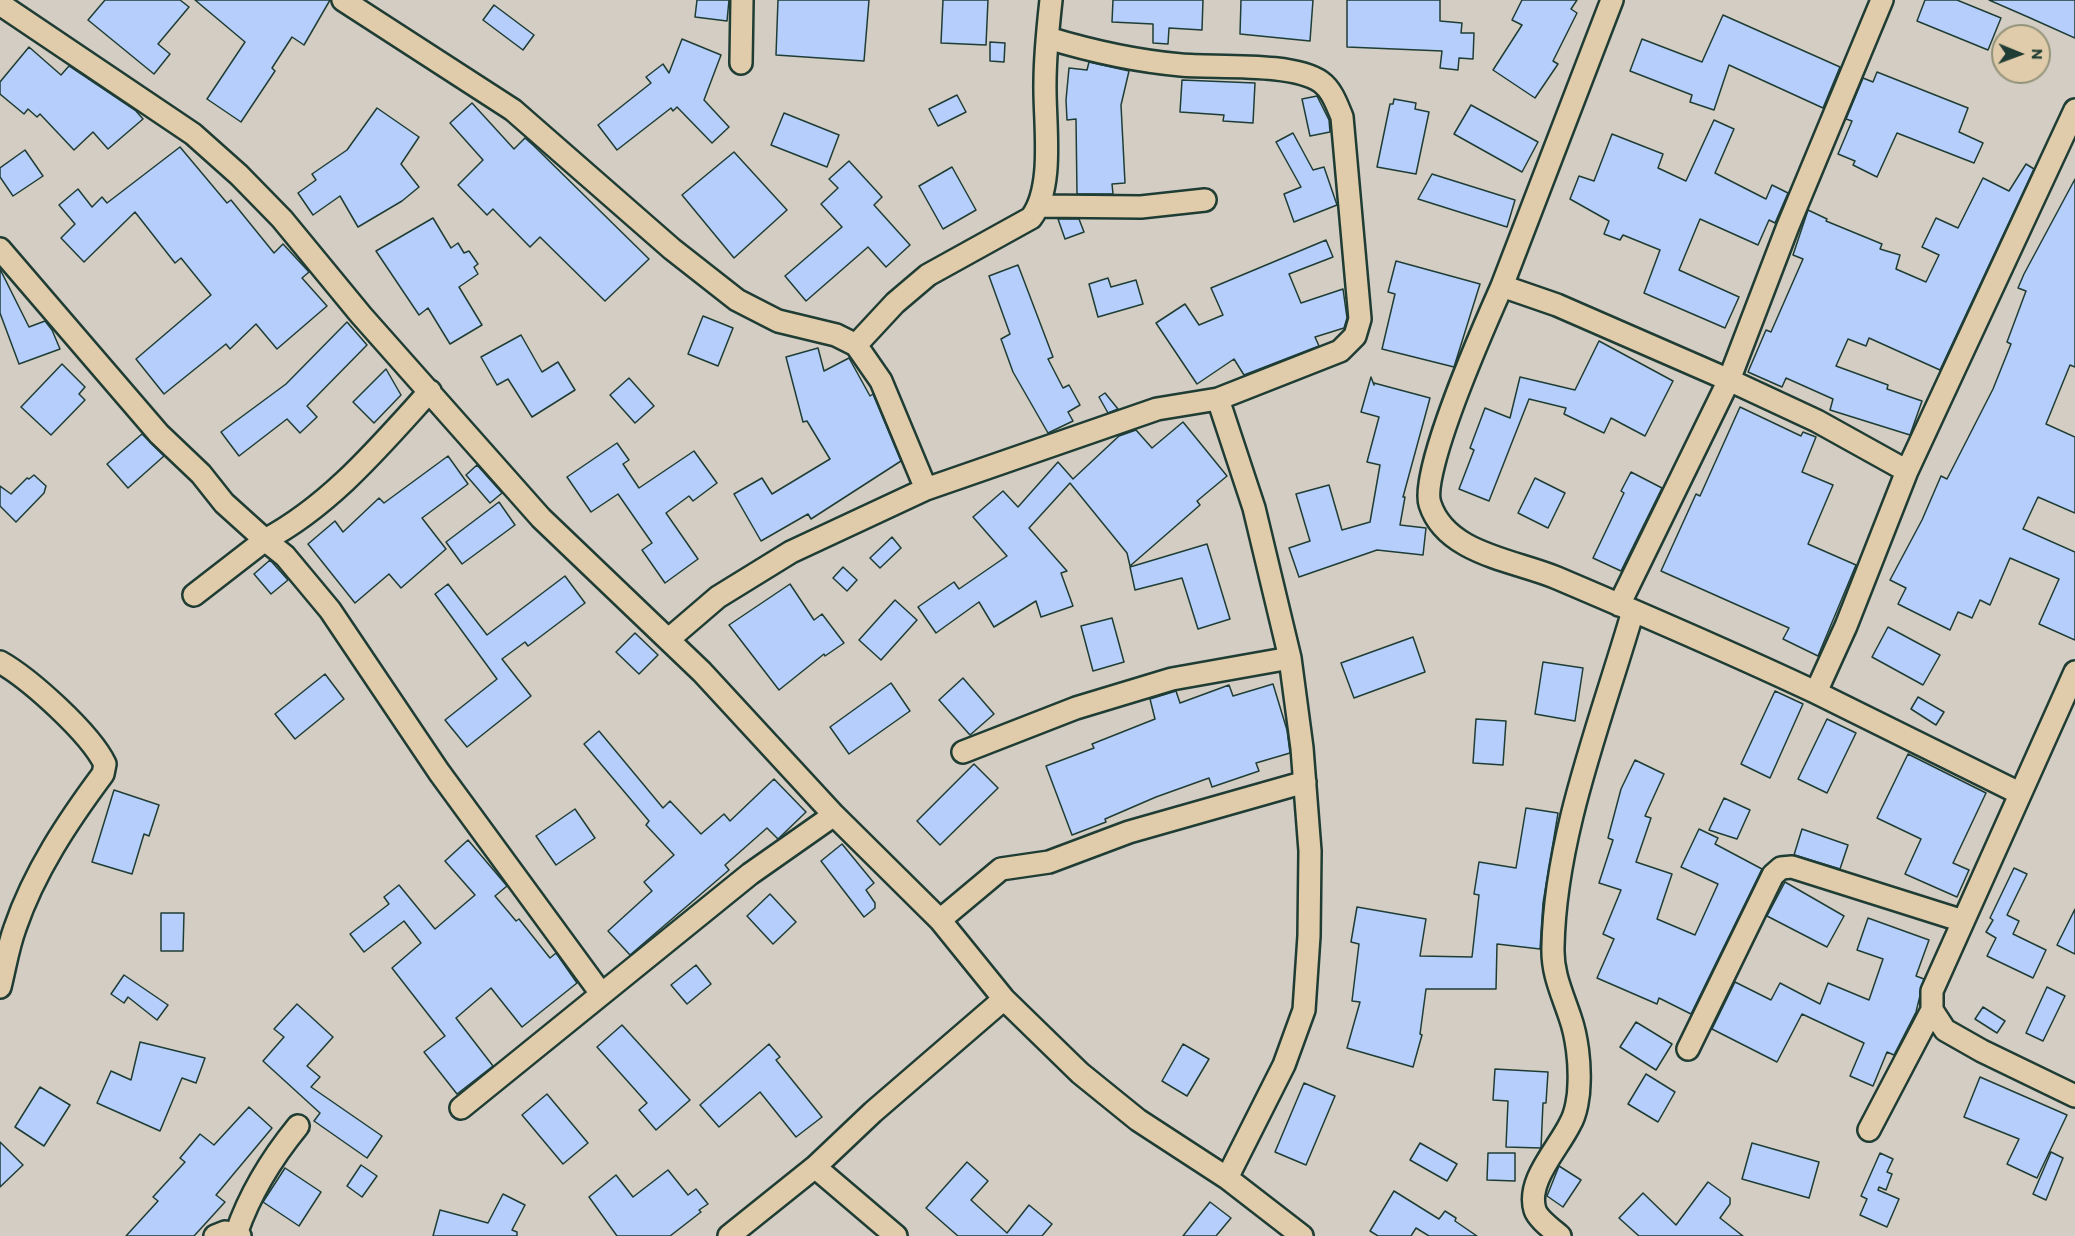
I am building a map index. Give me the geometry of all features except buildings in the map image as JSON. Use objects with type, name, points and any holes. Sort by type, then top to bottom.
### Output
[{"type":"street","points":[[344,0],[513,110],[672,249],[736,300],[778,321],[836,335],[856,345],[881,381],[926,489]]},
{"type":"street","points":[[741,63],[742,0]]},
{"type":"street","points":[[856,345],[895,303],[928,275],[1031,218],[1040,206],[1046,172],[1045,81],[1051,0]]},
{"type":"street","points":[[1612,0],[1503,286],[1442,436],[1431,470],[1428,500],[1437,523],[1463,544],[1547,574],[1816,692],[2019,793]]},
{"type":"street","points":[[1560,1236],[1535,1212],[1532,1194],[1572,1122],[1580,1085],[1578,1053],[1571,1018],[1557,984],[1553,949],[1555,916],[1563,858],[1626,608],[1729,380],[1788,226],[1882,0]]},
{"type":"street","points":[[0,4],[194,134],[239,175],[282,219],[361,315],[541,518],[669,639],[834,815],[940,920],[1004,999],[1080,1073],[1138,1120],[1227,1178],[1302,1236]]},
{"type":"street","points":[[669,639],[718,597],[791,552],[926,489],[1156,409],[1218,399],[1340,351],[1355,336],[1360,319],[1359,298],[1342,117],[1334,97],[1321,82],[1271,68],[1181,65],[1095,52],[1047,38]]},
{"type":"street","points":[[1816,692],[1846,626],[1907,471],[2075,110]]},
{"type":"street","points":[[1040,206],[1117,207],[1205,200]]},
{"type":"street","points":[[0,249],[159,434],[201,474],[224,503],[285,556],[330,610],[439,772],[600,992]]},
{"type":"street","points":[[1503,286],[1557,305],[1729,380],[1817,421],[1907,471]]},
{"type":"street","points":[[194,595],[264,540],[318,506],[368,459],[430,391]]},
{"type":"street","points":[[1218,399],[1254,508],[1290,658],[1305,782],[1310,861],[1310,936],[1304,1010],[1284,1065],[1227,1178]]},
{"type":"street","points":[[963,752],[1076,708],[1172,679],[1290,658]]},
{"type":"street","points":[[0,662],[22,675],[86,738],[105,764],[103,774],[64,827],[8,923],[0,987]]},
{"type":"street","points":[[1869,1130],[1932,1010],[1932,991],[2075,672]]},
{"type":"street","points":[[940,920],[1001,869],[1049,862],[1129,832],[1305,782]]},
{"type":"street","points":[[461,1108],[600,992],[750,874],[834,815]]},
{"type":"street","points":[[1688,1049],[1773,875],[1781,868],[1792,867],[1963,921]]},
{"type":"street","points":[[729,1236],[815,1167],[873,1112],[1004,999]]},
{"type":"street","points":[[1932,1010],[1945,1030],[1982,1051],[2075,1096]]},
{"type":"street","points":[[230,1235],[272,1158],[298,1126]]},
{"type":"street","points":[[815,1167],[896,1236]]}]
